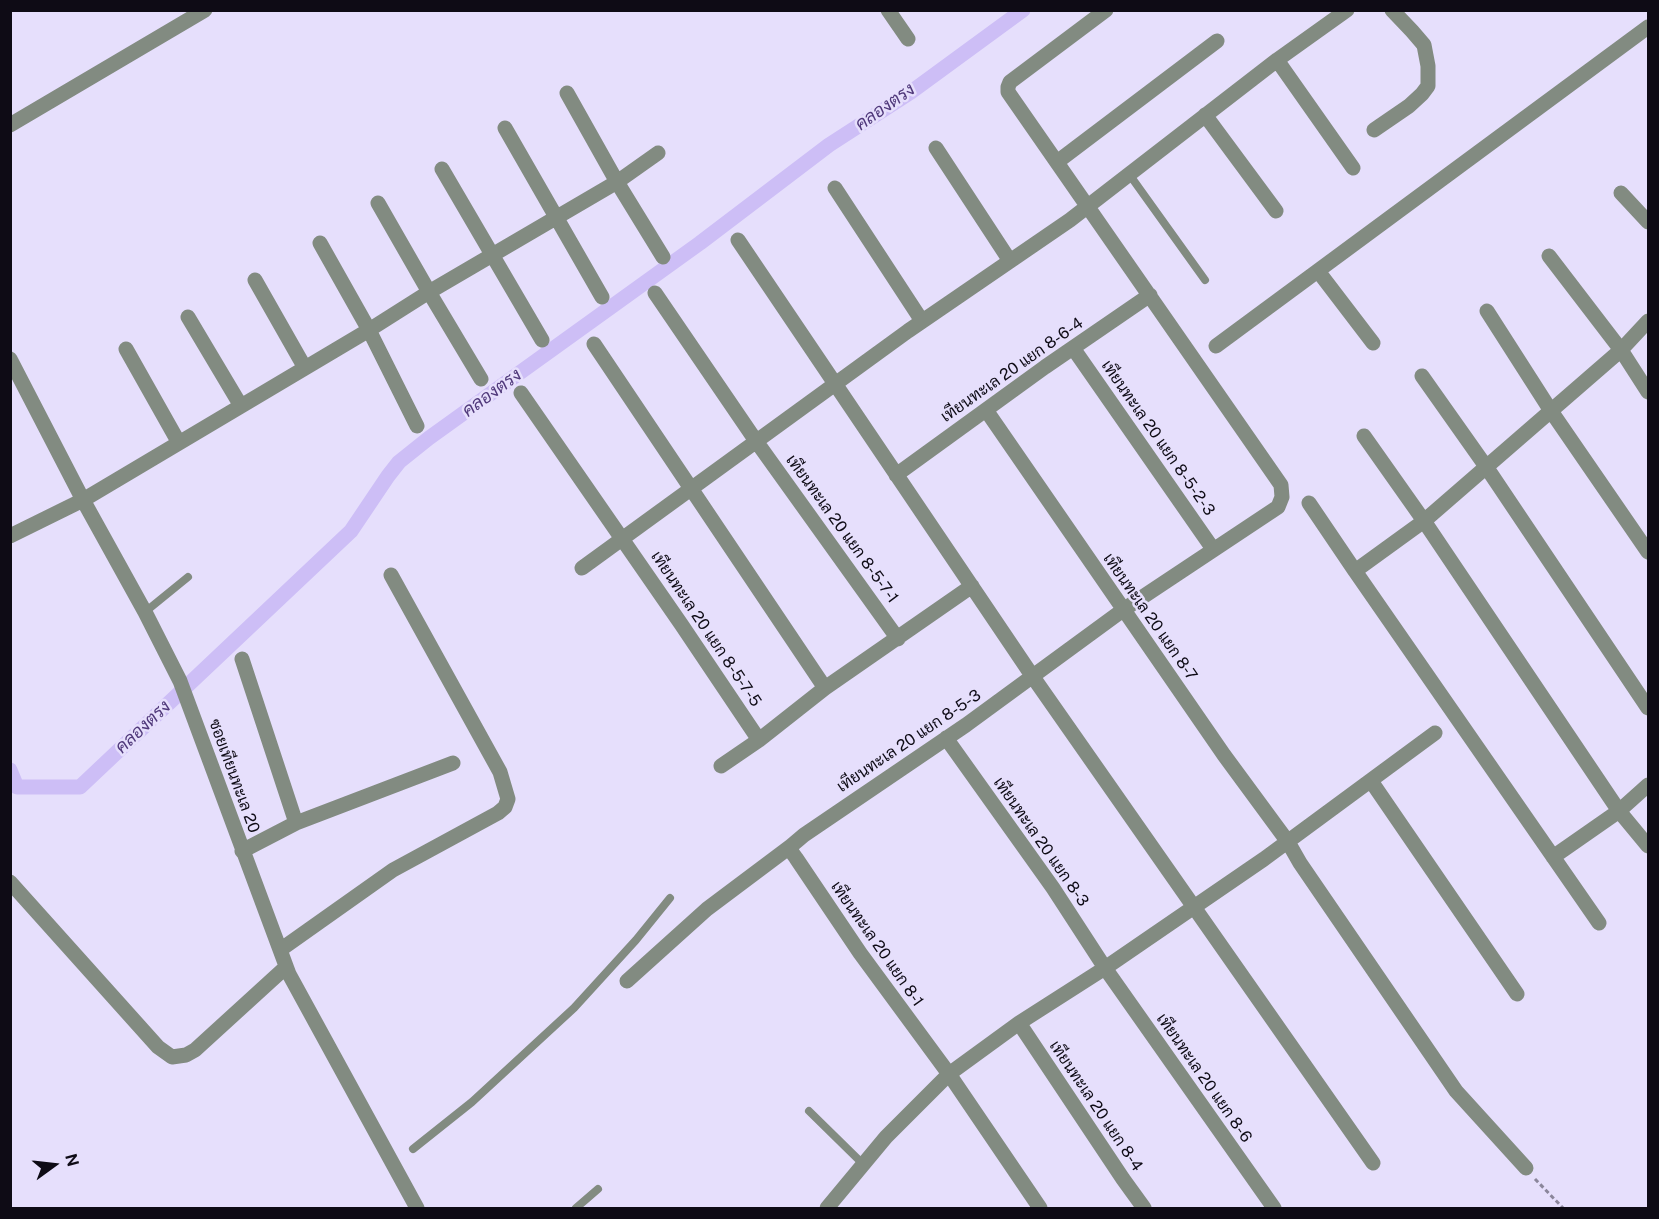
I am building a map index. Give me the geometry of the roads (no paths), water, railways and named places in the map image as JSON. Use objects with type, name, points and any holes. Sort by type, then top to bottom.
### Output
[{"type":"street","points":[[888,10],[908,39]]},
{"type":"street","name":"เทียนทะเล 20 แยก 8-5-3","points":[[791,846],[1033,677],[1123,610],[1278,507],[1282,497],[1281,485],[1008,93],[1010,82],[1106,10]]},
{"type":"street","points":[[582,568],[922,321],[1070,220],[1277,60],[1347,10]]},
{"type":"street","points":[[1374,130],[1409,106],[1428,86],[1428,66],[1424,45],[1392,10]]},
{"type":"street","points":[[10,124],[202,11]]},
{"type":"street","points":[[1216,346],[1648,27]]},
{"type":"street","points":[[1057,162],[1217,41]]},
{"type":"street","points":[[1277,60],[1353,168]]},
{"type":"street","points":[[567,93],[616,182],[663,257]]},
{"type":"street","points":[[1205,115],[1276,211]]},
{"type":"street","points":[[505,128],[602,297]]},
{"type":"street","points":[[936,148],[1010,261]]},
{"type":"street","points":[[10,536],[83,500],[616,182],[658,153]]},
{"type":"street","points":[[442,169],[542,340]]},
{"type":"street","points":[[835,188],[922,321]]},
{"type":"street","points":[[1621,193],[1648,222]]},
{"type":"street","points":[[378,202],[481,379]]},
{"type":"street","points":[[738,240],[1033,677],[1373,1163]]},
{"type":"street","points":[[320,243],[369,330],[417,426]]},
{"type":"street","points":[[1549,256],[1621,350],[1648,392]]},
{"type":"street","points":[[1318,271],[1373,343]]},
{"type":"street","points":[[255,280],[305,368]]},
{"type":"street","name":"เทียนทะเล 20 แยก 8-5-7-1","points":[[655,293],[756,441],[898,639]]},
{"type":"street","name":"เทียนทะเล 20 แยก 8-6-4","points":[[896,475],[1073,348],[1150,296]]},
{"type":"street","points":[[1486,311],[1551,411],[1648,552]]},
{"type":"street","points":[[188,317],[241,406]]},
{"type":"street","points":[[1355,571],[1424,521],[1621,350],[1648,321]]},
{"type":"street","points":[[594,344],[825,688]]},
{"type":"street","name":"เทียนทะเล 20 แยก 8-5-2-3","points":[[1073,348],[1213,549]]},
{"type":"street","points":[[126,349],[179,443]]},
{"type":"street","name":"ซอยเทียนทะเล 20","points":[[10,359],[180,681],[286,967],[396,1163],[417,1209]]},
{"type":"street","points":[[1422,376],[1648,708]]},
{"type":"street","name":"เทียนทะเล 20 แยก 8-5-7-5","points":[[521,393],[759,740]]},
{"type":"street","name":"เทียนทะเล 20 แยก 8-7","points":[[986,410],[1224,755],[1288,842],[1456,1091],[1526,1168]]},
{"type":"street","points":[[1364,436],[1424,521],[1619,811],[1648,846]]},
{"type":"street","points":[[1309,503],[1599,923]]},
{"type":"street","points":[[280,950],[393,870],[498,813],[505,807],[508,800],[500,772],[391,575]]},
{"type":"street","points":[[721,766],[759,740],[825,688],[972,586]]},
{"type":"street","points":[[242,659],[296,823]]},
{"type":"street","points":[[827,1209],[894,1130],[949,1074],[1019,1023],[1105,968],[1288,842],[1435,733]]},
{"type":"street","name":"เทียนทะเล 20 แยก 8-3","points":[[946,738],[1053,888],[1105,968]]},
{"type":"street","points":[[242,851],[296,823],[453,763]]},
{"type":"street","points":[[1371,781],[1517,994]]},
{"type":"street","points":[[1553,857],[1619,811],[1648,785]]},
{"type":"street","points":[[627,981],[707,909],[791,846]]},
{"type":"street","name":"เทียนทะเล 20 แยก 8-1","points":[[791,846],[791,851],[860,953],[949,1074],[1040,1209]]},
{"type":"street","points":[[10,882],[158,1047],[172,1057],[186,1055],[195,1050],[286,967]]},
{"type":"street","name":"เทียนทะเล 20 แยก 8-6","points":[[1105,968],[1274,1209]]},
{"type":"street","name":"เทียนทะเล 20 แยก 8-4","points":[[1019,1023],[1144,1209]]},
{"type":"lane","points":[[1129,174],[1205,280]]},
{"type":"lane","points":[[145,612],[188,577]]},
{"type":"lane","points":[[413,1149],[472,1102],[574,1008],[636,940],[670,898]]},
{"type":"lane","points":[[808,1112],[864,1165]]},
{"type":"lane","points":[[576,1209],[598,1189]]},
{"type":"waterway","name":"คลองตรง","points":[[10,770],[17,787],[80,787],[351,531],[399,462],[700,243],[829,145],[911,92],[1023,10]]}]
